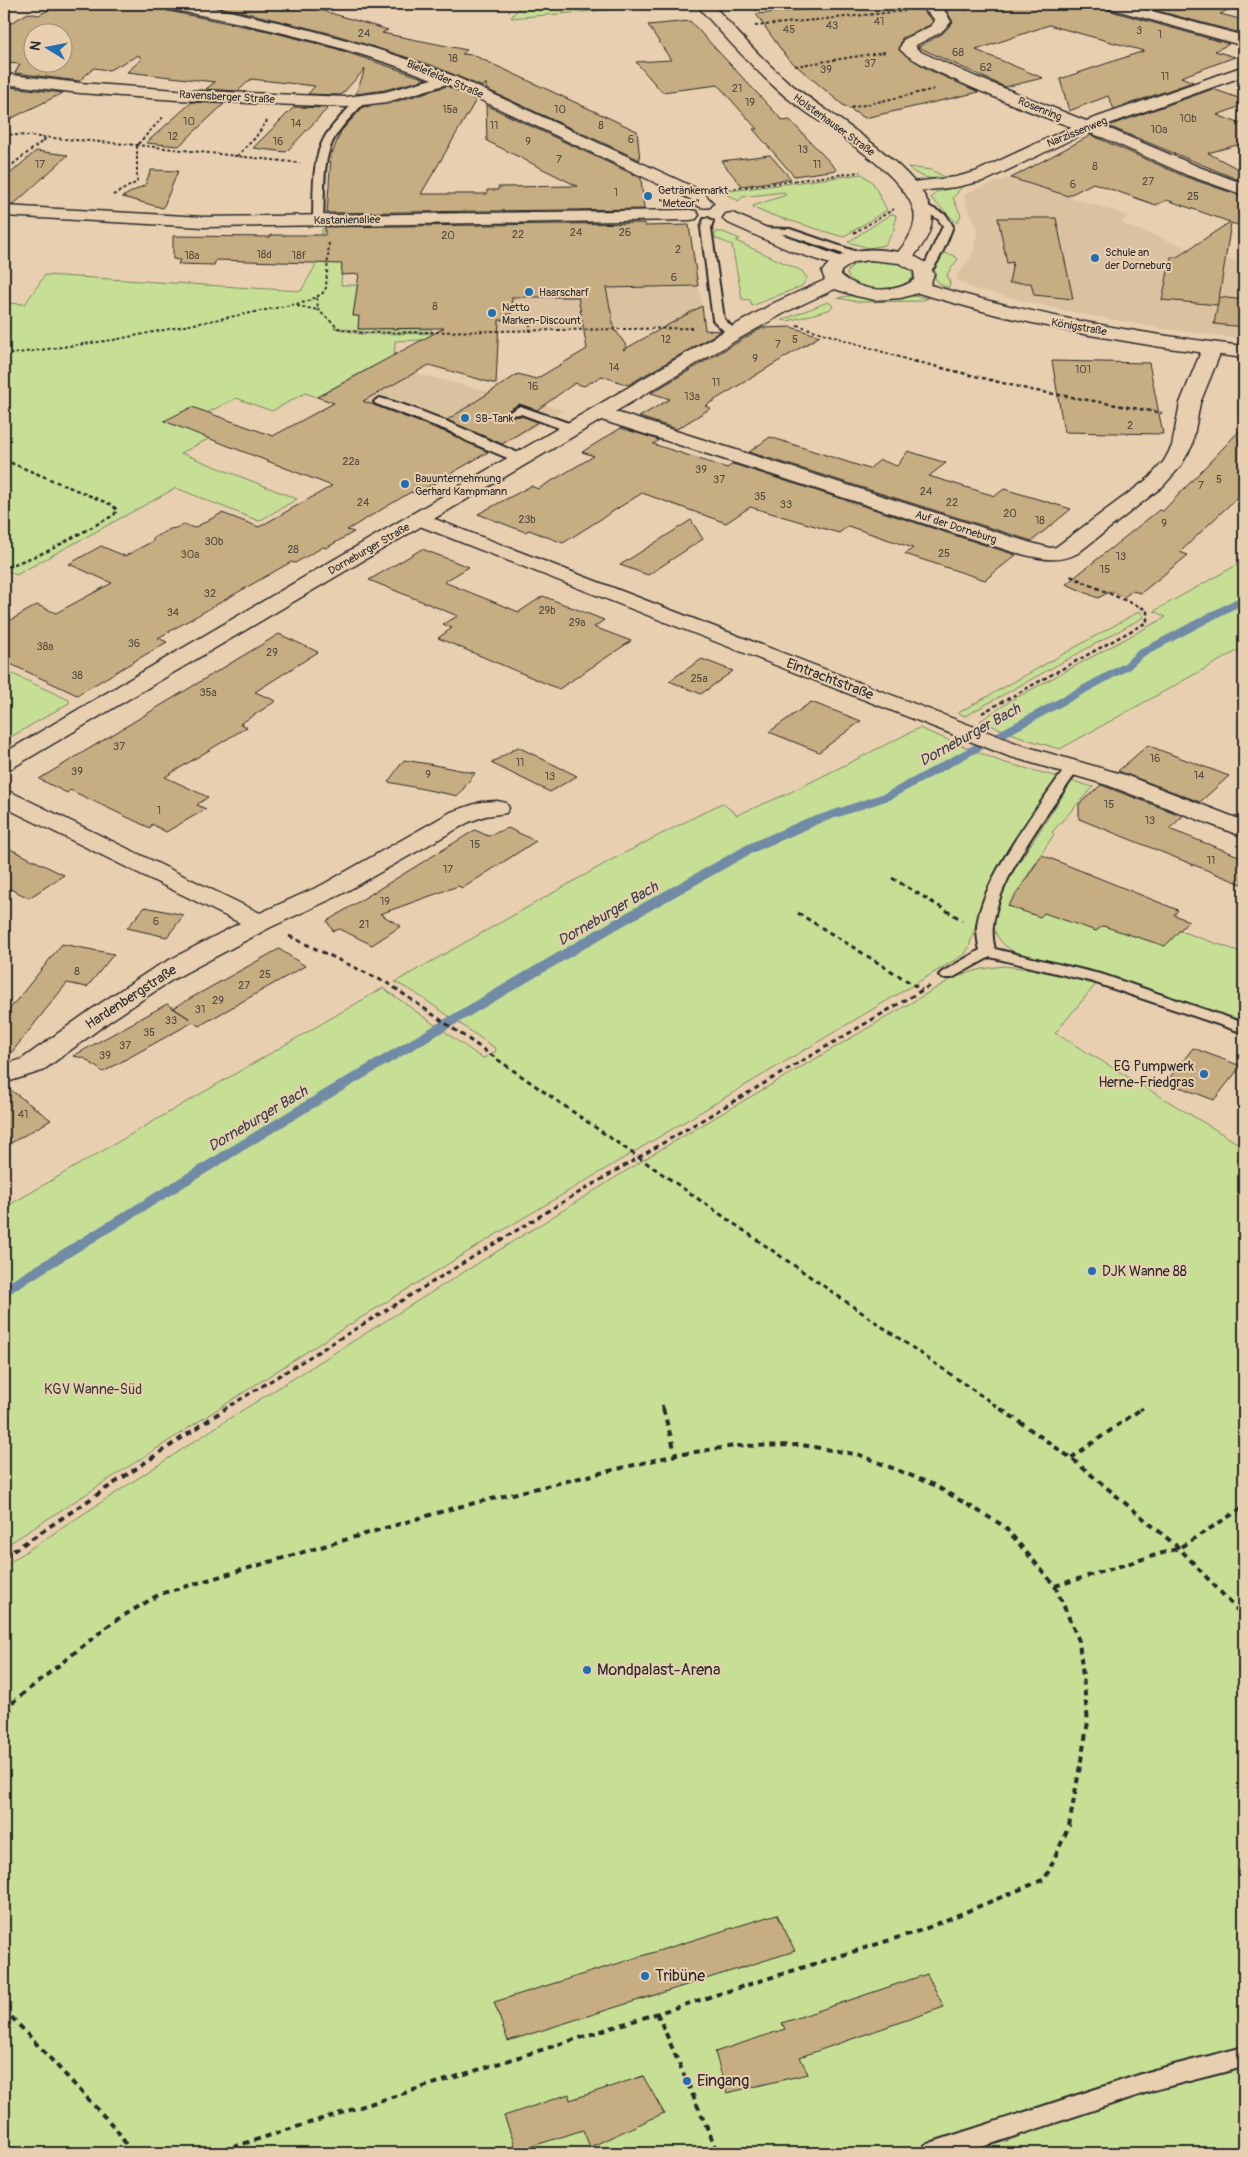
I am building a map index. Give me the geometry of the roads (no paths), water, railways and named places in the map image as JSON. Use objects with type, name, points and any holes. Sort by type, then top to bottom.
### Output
[{"type":"street","name":"Bielefelder Straße","points":[[168,4],[290,28],[350,44],[448,79],[715,204],[760,231],[838,262]]},
{"type":"street","name":"Holsterhauser Straße","points":[[704,4],[767,71],[790,92],[892,167],[910,187],[920,205],[923,220],[921,229],[912,247],[902,258]]},
{"type":"street","points":[[1110,4],[1133,8],[1244,41]]},
{"type":"street","name":"Rosenring","points":[[929,6],[941,15],[943,22],[929,33],[909,43],[908,49],[915,55],[970,80],[1110,134],[1193,171],[1244,190]]},
{"type":"street","name":"Narzissenweg","points":[[910,187],[949,183],[981,176],[1087,126],[1244,71]]},
{"type":"street","name":"Ravensberger Straße","points":[[4,79],[80,88],[177,95],[360,101],[387,97],[448,79]]},
{"type":"street","points":[[715,204],[721,221],[708,222],[696,219],[690,215],[690,208],[715,204]]},
{"type":"street","name":"Kastanienallee","points":[[4,211],[181,221],[690,215]]},
{"type":"street","points":[[881,255],[902,258],[912,262],[920,279],[888,294],[854,291],[835,282],[832,277],[831,272],[838,262],[859,256],[881,255]]},
{"type":"street","name":"Königstraße","points":[[920,279],[981,306],[1055,324],[1212,349],[1244,352]]},
{"type":"street","name":"Dorneburger Straße","points":[[767,316],[798,298],[835,282]]},
{"type":"street","name":"Dorneburger Straße","points":[[4,763],[600,413],[729,330],[767,316],[854,291]]},
{"type":"street","name":"Auf der Dorneburg","points":[[600,413],[1021,547],[1050,554],[1061,553],[1156,482],[1173,463],[1182,446],[1194,389],[1212,349]]},
{"type":"street","name":"Eintrachtstraße","points":[[419,519],[1016,750],[1074,766],[1244,830]]},
{"type":"street","points":[[4,798],[260,923]]},
{"type":"street","name":"Hardenbergstraße","points":[[4,1074],[32,1065],[101,1015],[163,974],[260,923],[330,890],[417,843],[460,817],[481,809],[497,808]]},
{"type":"lane","points":[[324,220],[321,166],[326,145],[331,135],[360,101]]},
{"type":"lane","points":[[920,205],[942,217],[948,226],[932,263],[920,279]]},
{"type":"lane","points":[[708,222],[706,228],[719,320],[729,330]]},
{"type":"lane","points":[[760,231],[786,231],[859,256]]},
{"type":"lane","points":[[380,402],[453,428],[521,459]]},
{"type":"lane","points":[[514,413],[520,410],[573,429]]},
{"type":"lane","points":[[988,952],[985,940],[985,924],[997,888],[1006,869],[1074,766]]},
{"type":"lane","points":[[946,975],[988,952],[1098,978],[1244,1028]]},
{"type":"lane","points":[[933,2153],[1154,2080],[1244,2057]]},
{"type":"waterway","name":"Dorneburger Bach","points":[[808,823],[888,796],[1127,666],[1140,654],[1244,599]]},
{"type":"waterway","name":"Dorneburger Bach","points":[[4,1291],[297,1112],[618,923],[751,848],[811,822]]},
{"type":"place","name":"Getränkemarkt \"Meteor\"","points":[[648,196]]},
{"type":"place","name":"Schule an der Dorneburg","points":[[1095,258]]},
{"type":"place","name":"Haarscharf","points":[[529,292]]},
{"type":"place","name":"Netto Marken-Discount","points":[[492,313]]},
{"type":"place","name":"SB-Tank","points":[[465,418]]},
{"type":"place","name":"Bauunternehmung Gerhard Kampmann","points":[[405,484]]},
{"type":"place","name":"EG Pumpwerk Herne-Friedgras","points":[[1204,1074]]},
{"type":"place","name":"DJK Wanne 88","points":[[1092,1271]]},
{"type":"place","name":"Mondpalast-Arena","points":[[587,1670]]},
{"type":"place","name":"Tribüne","points":[[645,1976]]},
{"type":"place","name":"Eingang","points":[[687,2081]]},
{"type":"park label","name":"KGV Wanne-Süd","points":[[93,1389]]}]
